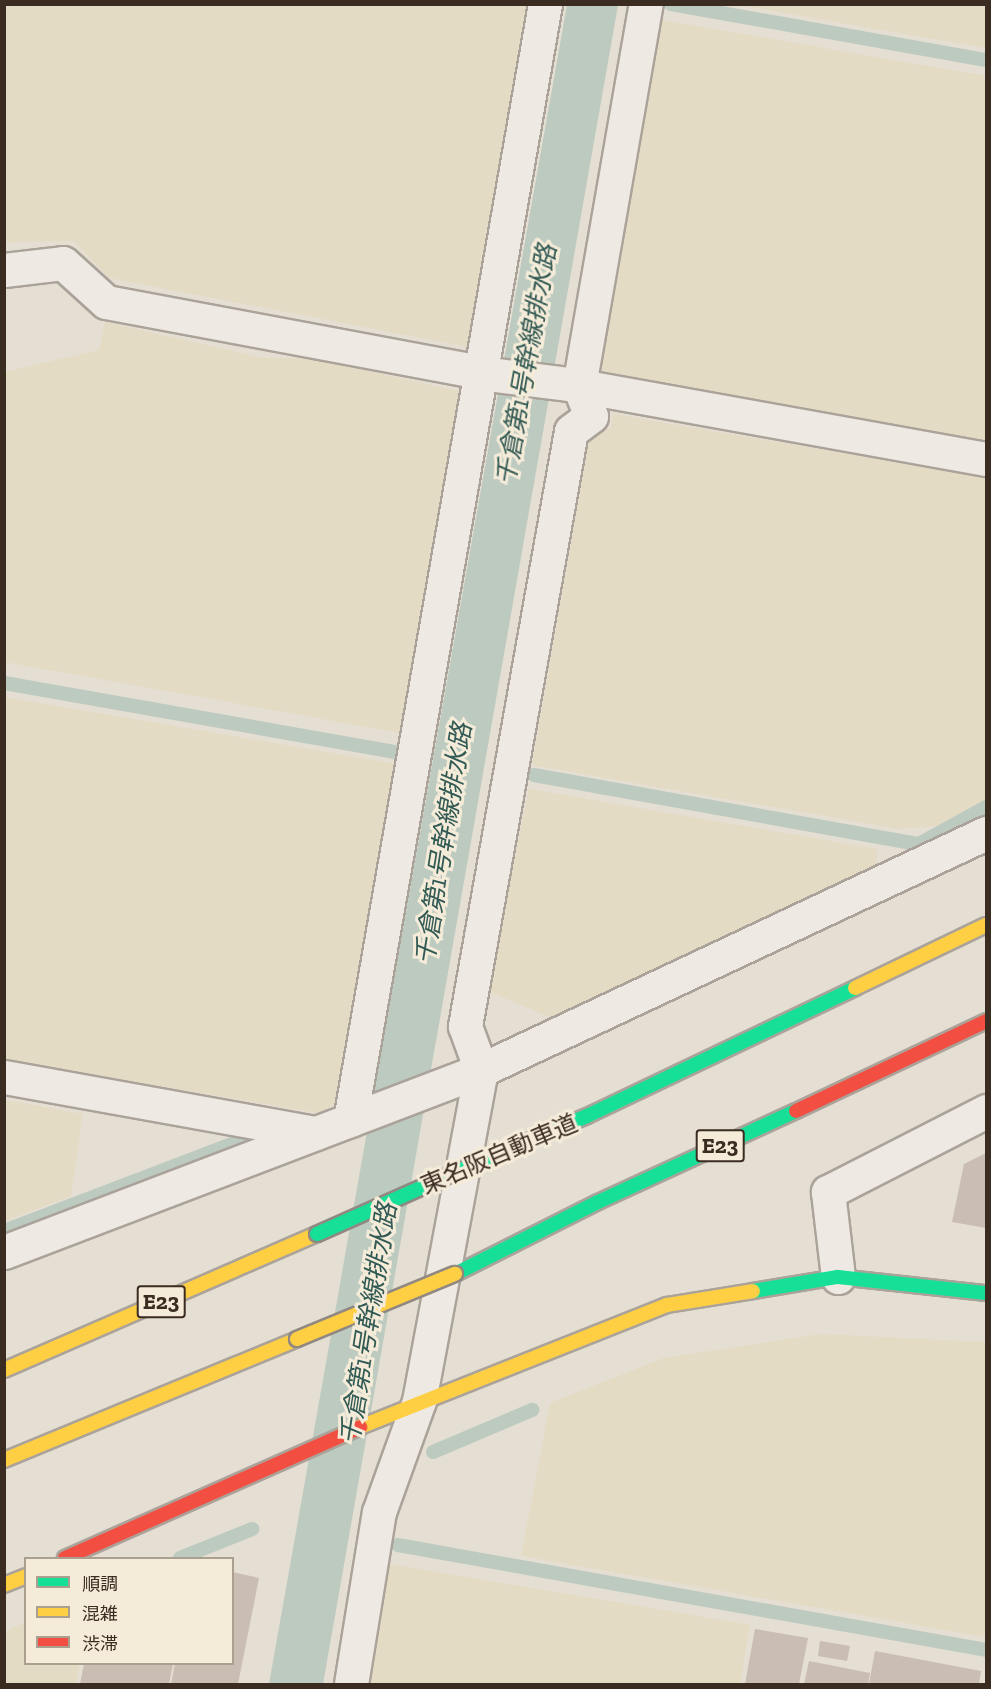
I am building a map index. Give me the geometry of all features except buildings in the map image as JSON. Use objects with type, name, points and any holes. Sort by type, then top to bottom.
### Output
[{"type":"main road","name":"東名阪自動車道","points":[[4,1370],[587,1116],[987,924]]},
{"type":"main road","name":"E23","points":[[4,1460],[455,1274],[598,1202],[926,1052],[987,1020]]},
{"type":"main road","points":[[67,1557],[293,1459],[419,1401],[667,1305],[838,1276],[987,1293]]},
{"type":"main road","points":[[4,1585],[24,1577]]},
{"type":"street","points":[[357,1118],[488,374],[545,4]]},
{"type":"street","points":[[351,1684],[379,1512],[419,1401],[472,1074],[465,1026],[571,431],[591,416],[574,385],[646,4]]},
{"type":"street","points":[[4,270],[63,262],[106,302],[488,374],[574,385],[987,459]]},
{"type":"street","points":[[4,1252],[472,1074],[987,833]]},
{"type":"street","points":[[4,1077],[315,1133]]},
{"type":"street","points":[[838,1276],[828,1192],[987,1111]]},
{"type":"shaded area","points":[[4,5],[529,5],[468,347],[109,278],[74,241],[5,242]]},
{"type":"shaded area","points":[[738,5],[986,5],[986,48]]},
{"type":"shaded area","points":[[656,19],[986,76],[986,442],[602,379],[595,364]]},
{"type":"shaded area","points":[[105,322],[264,358],[308,358],[463,392],[401,733],[5,662],[4,372],[99,350]]},
{"type":"shaded area","points":[[613,414],[986,478],[986,800],[937,826],[899,829],[532,765],[590,437],[611,428]]},
{"type":"shaded area","points":[[4,697],[397,764],[340,1097],[323,1114],[5,1059]]},
{"type":"shaded area","points":[[529,789],[877,849],[876,868],[554,1019],[488,991]]},
{"type":"shaded area","points":[[5,1100],[83,1114],[71,1196],[5,1221]]},
{"type":"shaded area","points":[[821,1334],[986,1342],[986,1637],[521,1556],[550,1403],[664,1358]]},
{"type":"shaded area","points":[[385,1563],[750,1625],[740,1684],[365,1684]]},
{"type":"shaded area","points":[[24,1622],[24,1665],[80,1665],[76,1684],[5,1684],[5,1632]]},
{"type":"water","name":"千倉第1号幹線排水路","points":[[567,5],[618,5],[323,1684],[269,1684]]},
{"type":"waterway","points":[[671,4],[986,60]]},
{"type":"waterway","points":[[4,683],[397,752]]},
{"type":"waterway","points":[[534,775],[919,844],[986,807]]},
{"type":"waterway","points":[[4,1231],[242,1140]]},
{"type":"waterway","points":[[433,1452],[532,1410]]},
{"type":"waterway","points":[[182,1557],[252,1529]]},
{"type":"waterway","points":[[398,1545],[986,1650]]},
{"type":"traffic: fast","points":[[472,1165],[587,1116],[855,988]]},
{"type":"traffic: fast","points":[[455,1274],[598,1202],[796,1111]]},
{"type":"traffic: fast","points":[[317,1234],[472,1165]]},
{"type":"traffic: fast","points":[[753,1291],[838,1277],[986,1293]]},
{"type":"traffic: slow","points":[[855,988],[986,925]]},
{"type":"traffic: slow","points":[[4,1370],[317,1234]]},
{"type":"traffic: slow","points":[[297,1339],[455,1274]]},
{"type":"traffic: slow","points":[[360,1427],[667,1305],[753,1291]]},
{"type":"traffic: slow","points":[[4,1460],[297,1339]]},
{"type":"traffic: slow","points":[[4,1585],[24,1577]]},
{"type":"traffic: jam","points":[[796,1111],[986,1021]]},
{"type":"traffic: jam","points":[[67,1557],[360,1427]]}]
